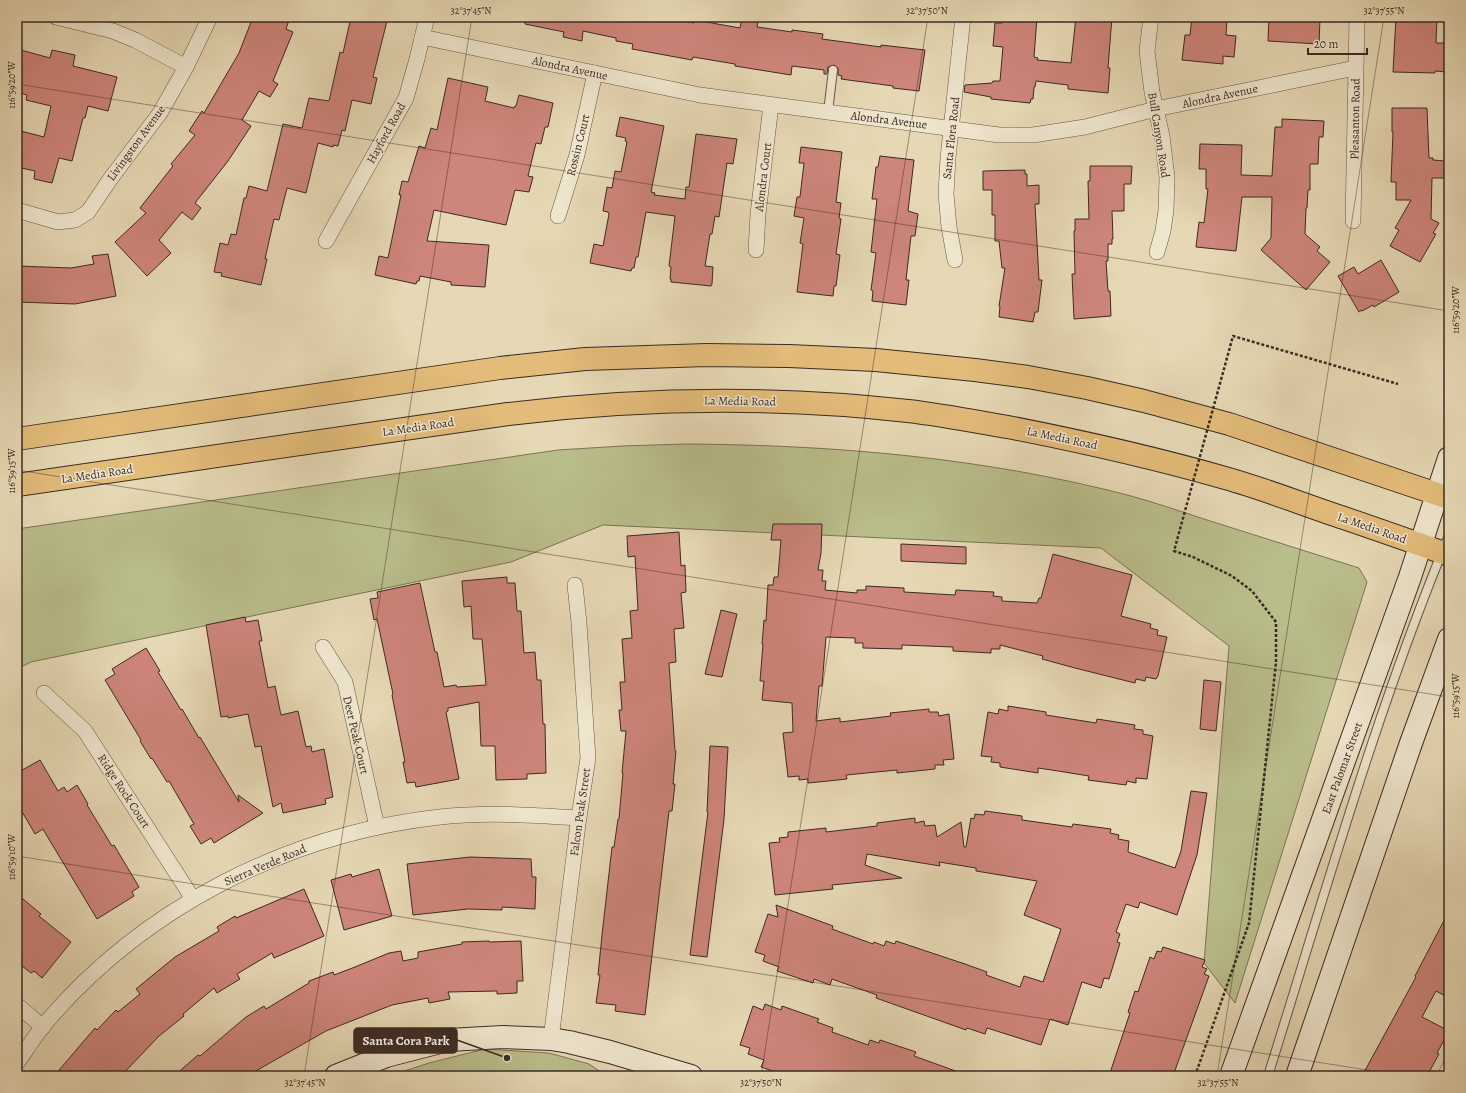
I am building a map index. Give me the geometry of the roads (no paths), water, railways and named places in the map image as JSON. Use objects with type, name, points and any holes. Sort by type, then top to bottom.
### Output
[{"type":"main road","points":[[17,439],[508,367],[609,358],[707,355],[789,356],[876,360],[975,370],[1028,377],[1087,388],[1144,401],[1229,424],[1443,496]]},
{"type":"main road","name":"La Media Road","points":[[17,486],[572,406],[713,400],[794,402],[910,411],[1064,438],[1227,478],[1421,544],[1447,547]]},
{"type":"main road","name":"East Palomar Street","points":[[1231,1076],[1421,544],[1443,496],[1449,458]]},
{"type":"main road","points":[[1297,1076],[1411,743],[1449,639]]},
{"type":"main road","points":[[336,1076],[386,1056],[448,1040],[503,1037],[551,1039],[610,1052],[691,1076]]},
{"type":"street","points":[[56,17],[113,31],[135,40],[186,67]]},
{"type":"street","name":"Livingston Avenue","points":[[17,210],[58,222],[75,220],[88,212],[111,178],[160,113],[186,67],[210,17]]},
{"type":"street","name":"Hayford Road","points":[[326,241],[406,98],[427,17]]},
{"type":"street","name":"Santa Flora Road","points":[[955,260],[949,227],[946,194],[948,158],[963,17]]},
{"type":"street","name":"Bull Canyon Road","points":[[1151,17],[1147,51],[1152,92],[1166,165],[1167,194],[1162,231],[1157,252]]},
{"type":"street","name":"Pleasanton Road","points":[[1353,221],[1357,17]]},
{"type":"street","name":"Alondra Avenue","points":[[422,37],[700,95],[952,127],[975,132],[1033,136],[1085,127],[1156,109],[1355,68]]},
{"type":"street","name":"Rossin Court","points":[[558,216],[577,155],[595,73]]},
{"type":"street","name":"Alondra Court","points":[[756,250],[758,214],[771,105]]},
{"type":"street","name":"Falcon Peak Street","points":[[551,1039],[578,818],[588,758],[575,585]]},
{"type":"street","name":"Deer Peak Court","points":[[323,647],[345,682],[377,827]]},
{"type":"street","name":"Ridge Rock Court","points":[[44,693],[85,731],[193,899]]},
{"type":"street","name":"Sierra Verde Road","points":[[17,1063],[43,1027],[80,986],[141,934],[193,899],[250,869],[282,855],[336,837],[408,821],[441,817],[493,814],[578,818]]},
{"type":"street","points":[[17,1005],[43,1027]]},
{"type":"street","points":[[1445,1076],[1449,1068]]},
{"type":"lane","points":[[828,112],[833,70]]},
{"type":"lane","points":[[1268,1076],[1375,735],[1425,594],[1447,547]]},
{"type":"place","name":"Santa Cora Park","points":[[507,1058]]}]
